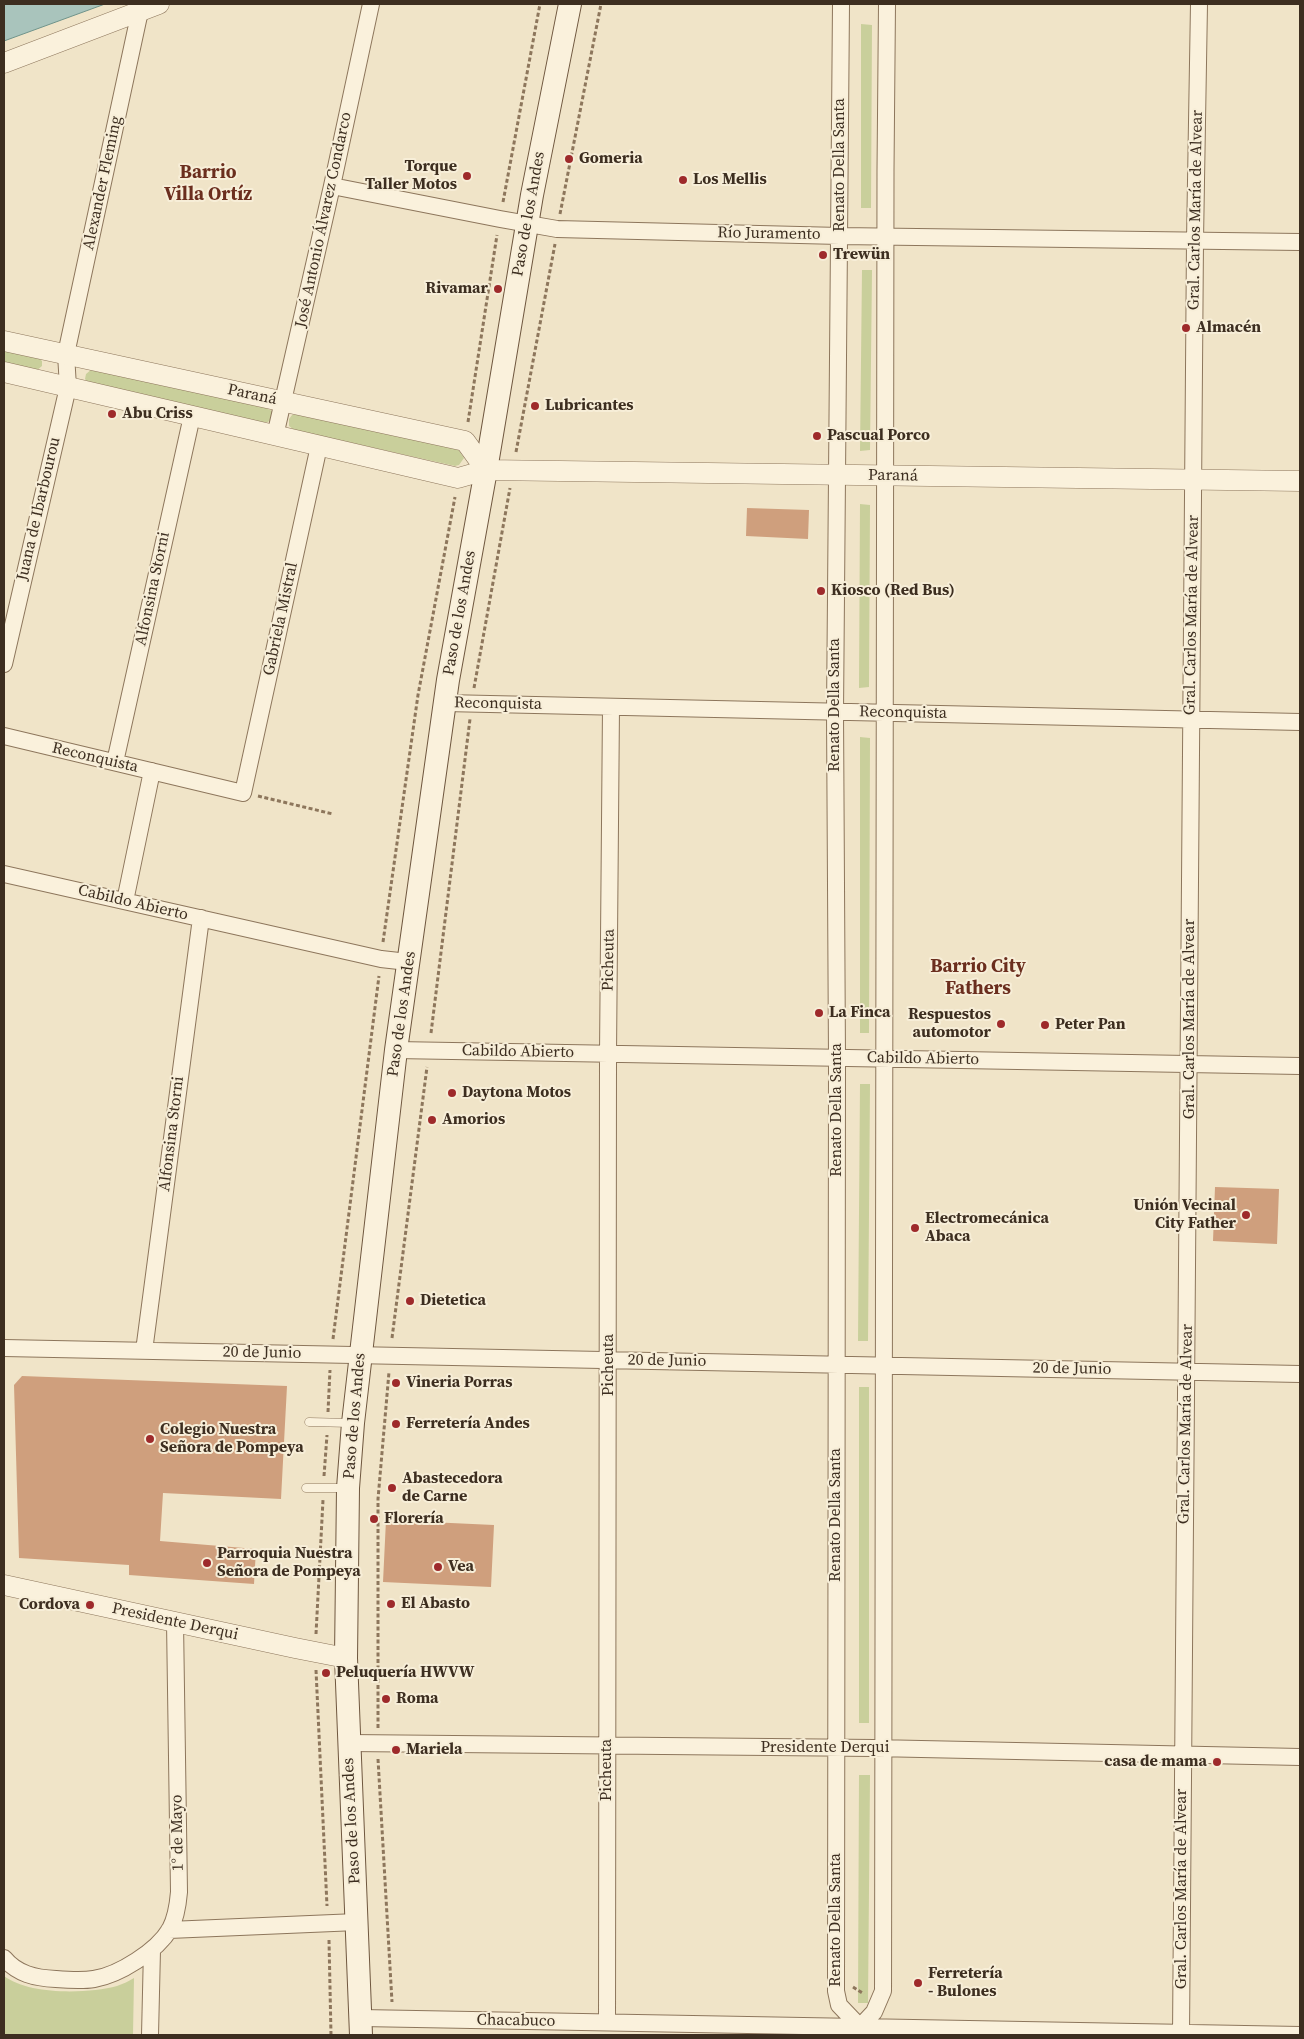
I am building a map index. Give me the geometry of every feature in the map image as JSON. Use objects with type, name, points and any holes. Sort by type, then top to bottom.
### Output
[{"type":"main road","name":"Paso de los Andes","points":[[361,2027],[346,1658],[348,1488],[360,1355],[396,1050],[445,703],[527,224],[570,4]]},
{"type":"street","points":[[4,63],[159,4]]},
{"type":"street","name":"José Antonio Álvarez Condarco","points":[[275,436],[371,4]]},
{"type":"street","name":"Renato Della Santa","points":[[841,4],[838,475],[834,712],[837,1058],[836,1991],[839,2005],[860,2031]]},
{"type":"street","points":[[860,2031],[874,2012],[883,1990],[885,1365],[883,476],[887,4]]},
{"type":"street","name":"Gral. Carlos María de Alvear","points":[[1181,2034],[1195,240],[1199,4]]},
{"type":"street","name":"Alexander Fleming","points":[[66,354],[140,12]]},
{"type":"street","name":"Río Juramento","points":[[332,186],[558,229],[840,236],[1300,242]]},
{"type":"street","name":"Paraná","points":[[4,341],[465,441],[486,470]]},
{"type":"street","name":"Juana de Ibarbourou","points":[[4,664],[68,387],[66,354]]},
{"type":"street","name":"Paraná","points":[[4,372],[458,478],[486,470],[1300,481]]},
{"type":"street","name":"Alfonsina Storni","points":[[115,762],[192,416]]},
{"type":"street","name":"Gabriela Mistral","points":[[243,793],[319,446]]},
{"type":"street","name":"Reconquista","points":[[445,703],[1300,722]]},
{"type":"street","name":"Picheuta","points":[[607,2022],[608,1054],[611,707]]},
{"type":"street","name":"Reconquista","points":[[4,736],[243,793]]},
{"type":"street","points":[[125,901],[152,771]]},
{"type":"street","name":"Cabildo Abierto","points":[[4,874],[381,959],[408,962]]},
{"type":"street","name":"Alfonsina Storni","points":[[144,1351],[201,918]]},
{"type":"street","name":"Cabildo Abierto","points":[[396,1050],[1300,1066]]},
{"type":"street","name":"20 de Junio","points":[[4,1348],[1300,1374]]},
{"type":"street","name":"Presidente Derqui","points":[[4,1585],[346,1658]]},
{"type":"street","name":"1° de Mayo","points":[[152,1950],[169,1930],[176,1911],[179,1892],[175,1622]]},
{"type":"street","name":"Presidente Derqui","points":[[349,1743],[884,1748],[1300,1757]]},
{"type":"street","points":[[169,1930],[356,1922]]},
{"type":"street","points":[[4,1958],[15,1970],[30,1976],[52,1979],[94,1979],[107,1976],[125,1967],[152,1950]]},
{"type":"street","points":[[150,2035],[152,1950]]},
{"type":"street","name":"Chacabuco","points":[[361,2027],[392,2019],[607,2022],[860,2031],[1300,2035]]},
{"type":"lane","points":[[309,1422],[353,1423]]},
{"type":"lane","points":[[306,1488],[348,1488]]},
{"type":"path","points":[[392,2019],[378,1743],[378,1499],[390,1356],[472,704],[513,471],[601,4]]},
{"type":"path","points":[[243,793],[333,814]]},
{"type":"green space","points":[[861,24],[872,25],[871,208],[861,208]]},
{"type":"green space","points":[[862,270],[872,270],[870,450],[860,451]]},
{"type":"green space","points":[[4,350],[39,358],[42,361],[42,366],[36,371],[4,364]]},
{"type":"green space","points":[[92,369],[266,408],[272,411],[272,418],[268,422],[262,423],[88,383],[85,379],[86,374]]},
{"type":"green space","points":[[296,414],[458,449],[464,458],[459,465],[455,466],[294,430],[289,426],[289,419],[292,415]]},
{"type":"green space","points":[[860,504],[870,505],[869,687],[859,688]]},
{"type":"green space","points":[[860,737],[870,738],[869,1033],[860,1033]]},
{"type":"green space","points":[[860,1084],[870,1084],[868,1341],[858,1341]]},
{"type":"green space","points":[[859,1387],[869,1387],[869,1723],[859,1723]]},
{"type":"green space","points":[[859,1775],[870,1775],[868,2003],[858,2003]]},
{"type":"green space","points":[[4,1976],[28,1987],[59,1991],[105,1989],[134,1978],[133,2035],[4,2035]]},
{"type":"water","points":[[4,4],[105,4],[4,41]]},
{"type":"building","points":[[747,508],[809,510],[808,539],[746,536]]},
{"type":"building","name":"Unión Vecinal City Father","points":[[1215,1187],[1279,1189],[1277,1244],[1213,1241]]},
{"type":"building","name":"Colegio Nuestra Señora de Pompeya","points":[[22,1376],[287,1386],[281,1499],[163,1493],[160,1541],[256,1549],[254,1584],[129,1575],[129,1565],[19,1558],[14,1385]]},
{"type":"building","name":"Vea","points":[[386,1520],[494,1525],[491,1587],[383,1582]]},
{"type":"place","name":"Gomeria","points":[[569,159]]},
{"type":"place","name":"Torque Taller Motos","points":[[467,176]]},
{"type":"place","name":"Los Mellis","points":[[683,180]]},
{"type":"place","name":"Trewün","points":[[823,255]]},
{"type":"place","name":"Rivamar","points":[[498,289]]},
{"type":"place","name":"Almacén","points":[[1186,328]]},
{"type":"place","name":"Lubricantes","points":[[535,406]]},
{"type":"place","name":"Abu Criss","points":[[112,414]]},
{"type":"place","name":"Pascual Porco","points":[[817,436]]},
{"type":"place","name":"Kiosco (Red Bus)","points":[[821,591]]},
{"type":"place","name":"La Finca","points":[[819,1013]]},
{"type":"place","name":"Respuestos automotor","points":[[1001,1024]]},
{"type":"place","name":"Peter Pan","points":[[1045,1025]]},
{"type":"place","name":"Daytona Motos","points":[[452,1093]]},
{"type":"place","name":"Amorios","points":[[432,1120]]},
{"type":"place","name":"Unión Vecinal City Father","points":[[1246,1215]]},
{"type":"place","name":"Electromecánica Abaca","points":[[915,1228]]},
{"type":"place","name":"Dietetica","points":[[410,1301]]},
{"type":"place","name":"Vineria Porras","points":[[396,1383]]},
{"type":"place","name":"Ferretería Andes","points":[[396,1424]]},
{"type":"place","name":"Colegio Nuestra Señora de Pompeya","points":[[150,1439]]},
{"type":"place","name":"Abastecedora de Carne","points":[[392,1488]]},
{"type":"place","name":"Florería","points":[[374,1519]]},
{"type":"place","name":"Parroquia Nuestra Señora de Pompeya","points":[[207,1563]]},
{"type":"place","name":"Vea","points":[[438,1567]]},
{"type":"place","name":"El Abasto","points":[[391,1604]]},
{"type":"place","name":"Cordova","points":[[90,1605]]},
{"type":"place","name":"Peluquería HWVW","points":[[326,1673]]},
{"type":"place","name":"Roma","points":[[386,1699]]},
{"type":"place","name":"Mariela","points":[[396,1750]]},
{"type":"place","name":"casa de mama","points":[[1217,1762]]},
{"type":"place","name":"Ferretería - Bulones","points":[[918,1983]]},
{"type":"district","name":"Barrio Villa Ortíz","points":[[208,184]]},
{"type":"district","name":"Barrio City Fathers","points":[[978,978]]}]
